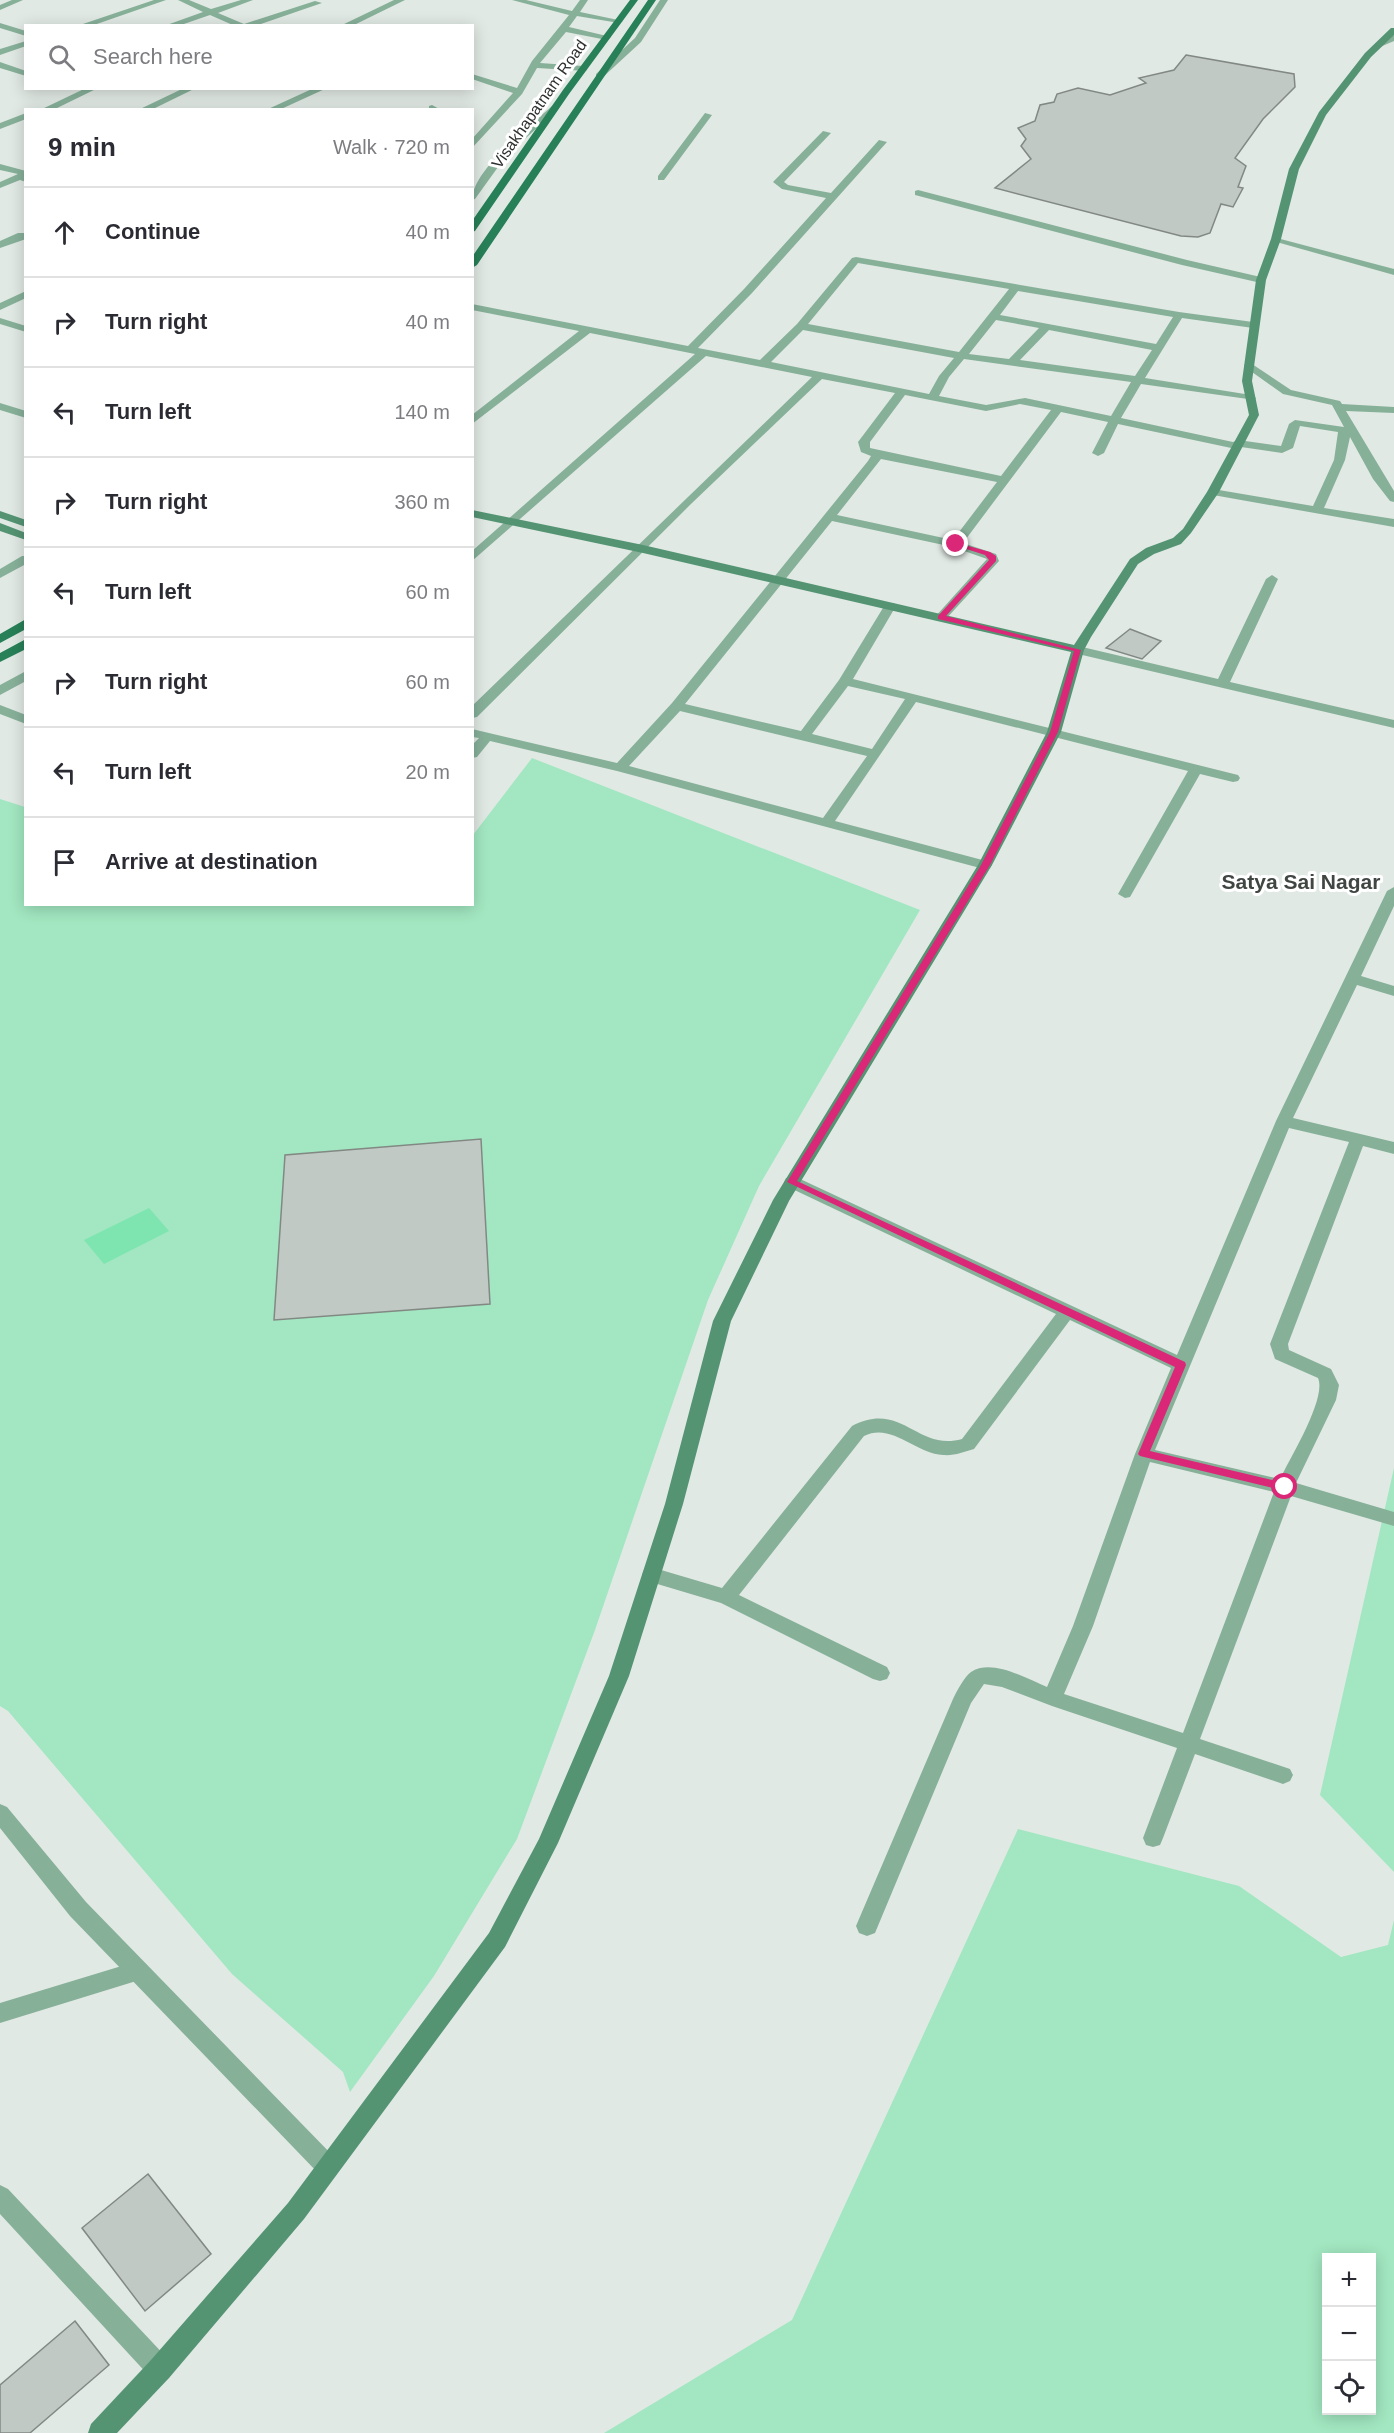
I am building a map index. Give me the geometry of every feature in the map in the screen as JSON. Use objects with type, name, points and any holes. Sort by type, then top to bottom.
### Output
[{"type":"main road","name":"Visakhapatnam Road","points":[[474,226],[555,108],[634,0]]},
{"type":"main road","points":[[474,262],[651,0]]},
{"type":"main road","points":[[100,2433],[160,2369],[296,2211],[497,1941],[548,1842],[619,1676],[674,1504],[722,1321],[792,1182],[985,865],[1054,732],[1078,650],[1134,562],[1150,551],[1177,541],[1213,492],[1254,415],[1255,409],[1247,389],[1253,325],[1261,280],[1276,239],[1294,169],[1322,114],[1394,30]]},
{"type":"main road","points":[[474,513],[643,549],[1078,650]]},
{"type":"main road","points":[[0,514],[24,523]]},
{"type":"main road","points":[[0,527],[24,536]]},
{"type":"main road","points":[[0,639],[24,624]]},
{"type":"main road","points":[[0,658],[24,644]]},
{"type":"street","points":[[0,8],[19,0]]},
{"type":"street","points":[[87,24],[162,0]]},
{"type":"street","points":[[182,0],[239,24]]},
{"type":"street","points":[[174,24],[249,0]]},
{"type":"street","points":[[348,24],[401,0]]},
{"type":"street","points":[[516,0],[575,14],[619,21]]},
{"type":"street","points":[[474,142],[484,124],[519,92],[534,65],[564,29],[584,0]]},
{"type":"street","points":[[598,76],[638,40],[664,0]]},
{"type":"street","points":[[250,24],[318,3]]},
{"type":"street","points":[[0,26],[24,33]]},
{"type":"street","points":[[564,29],[607,37]]},
{"type":"street","points":[[1380,44],[1394,38]]},
{"type":"street","points":[[0,52],[24,45]]},
{"type":"street","points":[[0,65],[24,73]]},
{"type":"street","points":[[534,65],[583,69]]},
{"type":"street","points":[[474,77],[519,92]]},
{"type":"street","points":[[68,90],[78,94]]},
{"type":"street","points":[[48,108],[89,90]]},
{"type":"street","points":[[146,108],[187,90]]},
{"type":"street","points":[[275,108],[318,90]]},
{"type":"street","points":[[474,194],[503,154],[555,108]]},
{"type":"street","points":[[0,112],[21,117]]},
{"type":"street","points":[[661,178],[708,115]]},
{"type":"street","points":[[0,126],[21,117]]},
{"type":"street","points":[[826,133],[778,182],[785,187],[834,197]]},
{"type":"street","points":[[690,350],[748,291],[882,142]]},
{"type":"street","points":[[0,166],[24,173],[24,177],[0,185]]},
{"type":"street","points":[[918,193],[1261,280]]},
{"type":"street","points":[[0,245],[19,234]]},
{"type":"street","points":[[1276,239],[1394,272]]},
{"type":"street","points":[[763,364],[801,326],[856,260],[1179,315],[1253,325]]},
{"type":"street","points":[[933,398],[944,376],[994,317],[1015,288]]},
{"type":"street","points":[[0,307],[24,295]]},
{"type":"street","points":[[474,310],[704,352],[986,408],[997,407],[1015,400],[1237,444],[1282,450],[1287,448],[1295,423],[1299,422],[1344,430],[1345,438],[1335,471],[1317,510]]},
{"type":"street","points":[[1098,453],[1114,418],[1179,315]]},
{"type":"street","points":[[994,317],[1160,348]]},
{"type":"street","points":[[0,321],[24,328]]},
{"type":"street","points":[[801,326],[962,356],[1138,379],[1251,398]]},
{"type":"street","points":[[1011,363],[1046,327]]},
{"type":"street","points":[[474,419],[586,331]]},
{"type":"street","points":[[474,556],[704,352]]},
{"type":"street","points":[[1249,365],[1287,392],[1329,401],[1340,407],[1394,410]]},
{"type":"street","points":[[474,712],[643,549],[745,445],[820,375]]},
{"type":"street","points":[[902,392],[864,442],[865,450],[879,455],[1004,480]]},
{"type":"street","points":[[0,406],[24,414]]},
{"type":"street","points":[[1340,407],[1386,481],[1394,499]]},
{"type":"street","points":[[956,544],[1058,408]]},
{"type":"street","points":[[620,768],[677,706],[879,455]]},
{"type":"street","points":[[1213,492],[1394,524]]},
{"type":"street","points":[[831,517],[956,544],[992,556],[993,561],[941,617]]},
{"type":"street","points":[[0,574],[24,560]]},
{"type":"street","points":[[1222,684],[1272,579]]},
{"type":"street","points":[[804,736],[845,681],[890,606]]},
{"type":"street","points":[[1078,650],[1394,724]]},
{"type":"street","points":[[0,691],[24,676]]},
{"type":"street","points":[[845,681],[1233,778]]},
{"type":"street","points":[[826,824],[913,698]]},
{"type":"street","points":[[677,706],[875,754]]},
{"type":"street","points":[[0,709],[24,719]]},
{"type":"street","points":[[474,734],[620,768],[985,865]]},
{"type":"street","points":[[474,752],[487,737]]},
{"type":"street","points":[[1125,894],[1196,769]]},
{"type":"street","points":[[1052,1698],[1083,1626],[1144,1454],[1284,1121],[1394,891]]},
{"type":"street","points":[[1353,979],[1394,992]]},
{"type":"street","points":[[1284,1121],[1394,1148]]},
{"type":"street","points":[[1153,1838],[1191,1743],[1285,1487],[1327,1400],[1330,1385],[1325,1374],[1281,1354],[1280,1344],[1358,1138]]},
{"type":"street","points":[[792,1182],[1181,1365]]},
{"type":"street","points":[[726,1597],[858,1431],[874,1424],[889,1427],[935,1449],[954,1450],[968,1444],[1067,1312]]},
{"type":"street","points":[[1144,1454],[1285,1487],[1394,1519]]},
{"type":"street","points":[[651,1575],[726,1597],[880,1673]]},
{"type":"street","points":[[867,1926],[963,1699],[977,1678],[986,1675],[1004,1679],[1052,1698],[1283,1775]]},
{"type":"street","points":[[0,1813],[78,1909],[328,2167]]},
{"type":"street","points":[[0,2013],[138,1971]]},
{"type":"street","points":[[2,2204],[160,2369]]},
{"type":"shaded area","points":[[532,758],[920,910],[759,1186],[708,1300],[595,1630],[517,1839],[434,1976],[350,2092],[343,2072],[232,1974],[8,1711],[0,1706],[0,799],[24,807],[24,906],[474,906],[474,834]]},
{"type":"shaded area","points":[[149,1208],[169,1231],[104,1264],[84,1240]]},
{"type":"shaded area","points":[[1394,1468],[1394,1872],[1320,1795]]},
{"type":"shaded area","points":[[1018,1829],[1239,1886],[1341,1957],[1388,1945],[1394,1920],[1394,2433],[604,2433],[792,2320]]},
{"type":"building","points":[[1186,55],[1294,74],[1295,87],[1263,119],[1235,158],[1246,166],[1238,187],[1243,188],[1233,207],[1221,204],[1210,233],[1198,237],[1181,236],[995,188],[1031,159],[1021,146],[1026,139],[1018,128],[1035,121],[1040,105],[1054,102],[1057,94],[1078,88],[1110,95],[1146,83],[1139,78],[1174,70]]},
{"type":"building","points":[[1130,629],[1161,641],[1142,659],[1106,648]]},
{"type":"building","points":[[481,1139],[490,1304],[274,1320],[285,1155]]},
{"type":"building","points":[[148,2174],[211,2254],[145,2311],[82,2228]]},
{"type":"building","points":[[75,2321],[109,2365],[30,2433],[0,2433],[0,2385]]},
{"type":"district","name":"Satya Sai Nagar","points":[[1301,881]]},
{"type":"route","points":[[956,544],[988,553],[992,556],[993,561],[941,617],[1078,650],[1054,732],[985,865],[792,1182],[1181,1365],[1144,1454],[1285,1487]]}]
